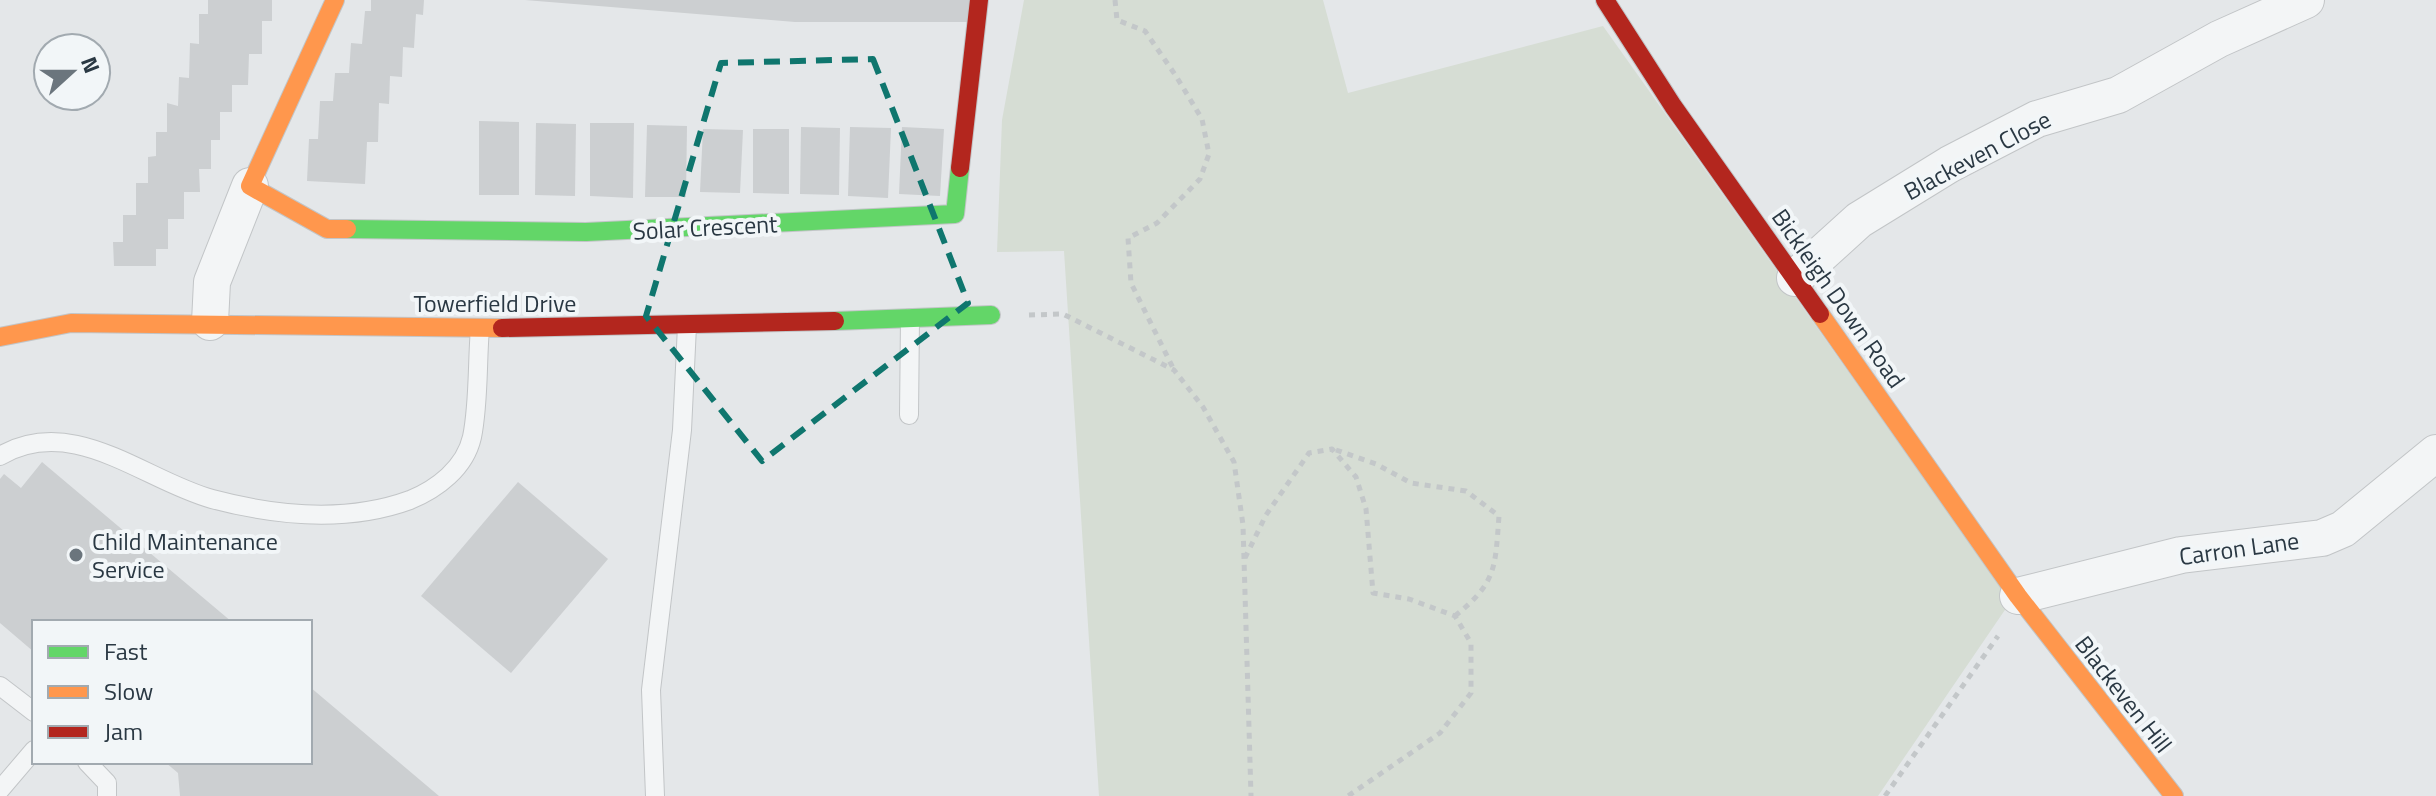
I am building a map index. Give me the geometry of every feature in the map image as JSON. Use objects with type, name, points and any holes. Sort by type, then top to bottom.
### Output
[{"type":"street","points":[[210,322],[212,282],[250,186],[335,0]]},
{"type":"street","name":"Solar Crescent","points":[[250,186],[327,229],[586,232],[955,214],[979,0]]},
{"type":"street","name":"Bickleigh Down Road","points":[[1605,0],[1673,106],[2027,607]]},
{"type":"street","name":"Blackeven Close","points":[[1795,278],[1859,220],[1950,164],[2037,119],[2118,95],[2219,39],[2306,0]]},
{"type":"street","name":"Towerfield Drive","points":[[0,337],[71,323],[210,322],[480,328],[687,326],[991,315]]},
{"type":"street","name":"Carron Lane","points":[[2027,607],[2181,555],[2322,538],[2343,529],[2436,453]]},
{"type":"street","name":"Blackeven Hill","points":[[2027,607],[2174,796]]},
{"type":"lane","points":[[909,415],[910,318]]},
{"type":"lane","points":[[655,796],[651,690],[682,430],[687,326]]},
{"type":"lane","points":[[0,456],[50,442],[106,452],[211,499],[320,516],[384,509],[425,494],[452,475],[471,439],[480,328]]},
{"type":"lane","points":[[0,686],[32,710]]},
{"type":"lane","points":[[0,790],[32,752]]},
{"type":"lane","points":[[89,764],[107,783],[107,796]]},
{"type":"path","points":[[1115,0],[1117,20],[1145,31],[1176,76],[1202,119],[1209,154],[1200,179],[1157,223],[1128,238],[1131,283],[1174,370],[1203,407],[1234,462],[1243,525],[1251,796]]},
{"type":"path","points":[[991,315],[1063,314],[1174,370]]},
{"type":"path","points":[[1243,561],[1266,515],[1309,453],[1332,449],[1376,464],[1411,483],[1466,491],[1499,516],[1496,565],[1482,594],[1455,616]]},
{"type":"path","points":[[1332,449],[1356,477],[1366,509],[1373,593],[1409,599],[1455,616],[1471,643],[1471,693],[1440,733],[1348,796]]},
{"type":"path","points":[[1885,796],[1987,649],[2027,607]]},
{"type":"highlighted area","points":[[873,59],[968,303],[762,461],[646,316],[721,63]]},
{"type":"shaded area","points":[[1024,0],[1323,0],[1348,93],[1603,26],[2011,601],[1878,796],[1099,796],[1064,251],[997,252],[1002,120]]},
{"type":"building","points":[[208,0],[272,0],[272,21],[262,21],[262,54],[249,54],[248,85],[232,85],[232,112],[220,112],[220,140],[211,140],[211,169],[199,169],[200,192],[184,192],[184,219],[168,219],[168,249],[156,249],[156,266],[114,266],[113,242],[123,242],[123,215],[136,215],[136,183],[148,183],[148,157],[156,156],[156,132],[167,132],[167,103],[178,106],[179,77],[189,78],[190,43],[199,44],[199,14],[208,14]]},
{"type":"building","points":[[371,0],[424,0],[423,15],[416,14],[414,48],[403,47],[402,77],[390,76],[389,104],[379,103],[378,142],[367,142],[365,184],[307,181],[309,139],[318,139],[320,101],[333,101],[335,73],[349,73],[351,43],[362,44],[365,11],[371,11]]},
{"type":"building","points":[[525,0],[972,0],[972,22],[795,22]]},
{"type":"building","points":[[479,121],[519,122],[519,195],[479,195]]},
{"type":"building","points":[[536,123],[576,124],[575,196],[535,195]]},
{"type":"building","points":[[590,123],[634,123],[633,198],[590,196]]},
{"type":"building","points":[[647,125],[687,126],[686,197],[645,197]]},
{"type":"building","points":[[801,127],[840,128],[839,195],[800,194]]},
{"type":"building","points":[[850,127],[891,128],[888,198],[848,196]]},
{"type":"building","points":[[902,127],[944,129],[940,196],[899,194]]},
{"type":"building","points":[[703,129],[743,130],[740,193],[700,192]]},
{"type":"building","points":[[753,129],[789,129],[789,194],[753,193]]},
{"type":"building","name":"Child Maintenance Service","points":[[42,462],[230,620],[32,620],[32,650],[0,623],[0,479],[4,474],[21,488]]},
{"type":"building","points":[[518,482],[608,559],[511,673],[421,596]]},
{"type":"building","points":[[312,689],[439,796],[180,796],[178,773],[167,764],[312,764]]},
{"type":"traffic: fast","points":[[347,229],[586,232],[955,214],[960,168]]},
{"type":"traffic: fast","points":[[835,321],[991,315]]},
{"type":"traffic: slow","points":[[335,0],[250,186],[327,229],[347,229]]},
{"type":"traffic: slow","points":[[1820,314],[2018,596],[2174,796]]},
{"type":"traffic: slow","points":[[0,337],[71,323],[502,328]]},
{"type":"traffic: jam","points":[[960,168],[979,0]]},
{"type":"traffic: jam","points":[[1605,0],[1673,106],[1820,314]]},
{"type":"traffic: jam","points":[[502,328],[835,321]]},
{"type":"place","name":"Child Maintenance Service","points":[[76,555]]}]
